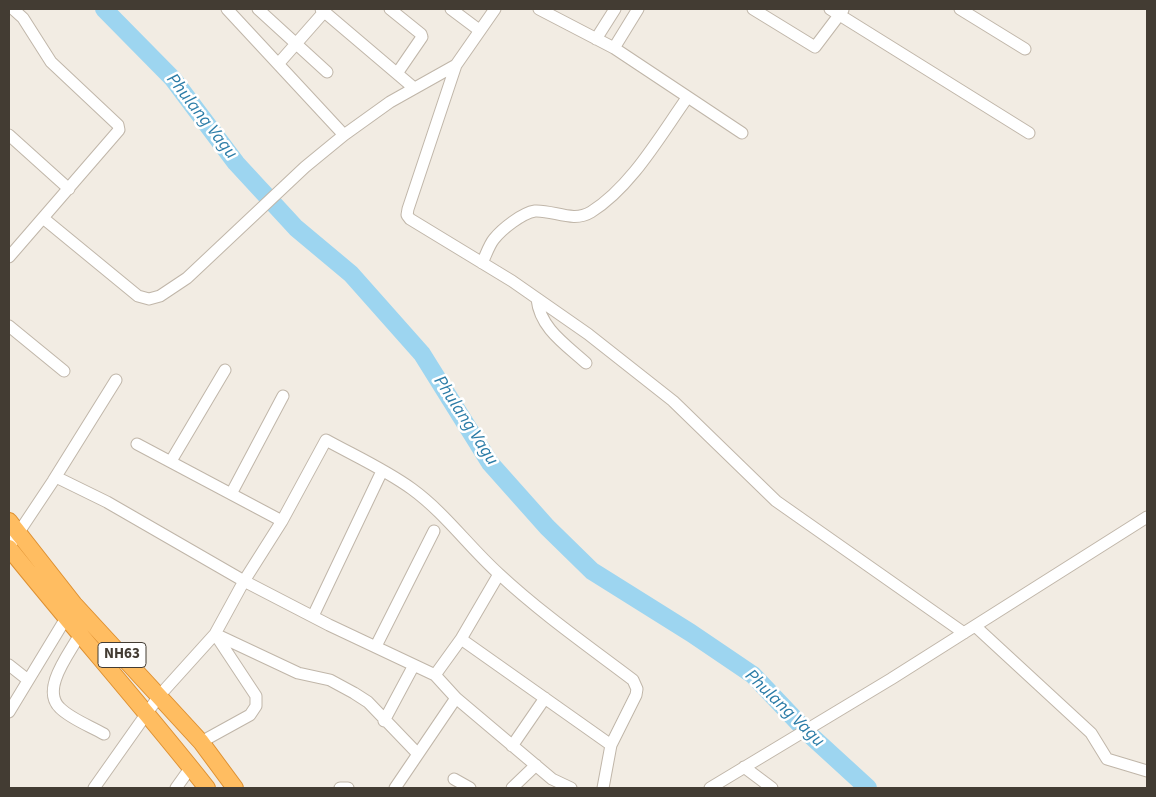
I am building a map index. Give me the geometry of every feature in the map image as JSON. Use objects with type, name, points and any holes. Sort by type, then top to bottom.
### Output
[{"type":"highway","name":"NH63","points":[[13,526],[74,604],[201,742],[235,788]]},
{"type":"highway","name":"NH63","points":[[9,547],[66,618],[147,712],[207,788]]},
{"type":"street","points":[[9,257],[120,130],[118,125],[51,62],[23,18],[13,9]]},
{"type":"street","points":[[226,9],[344,135]]},
{"type":"street","points":[[390,9],[421,34],[422,37],[398,72]]},
{"type":"street","points":[[451,9],[479,30]]},
{"type":"street","points":[[494,9],[456,65],[407,215],[537,298],[588,334],[672,402],[776,501],[964,633]]},
{"type":"street","points":[[539,9],[614,48],[742,133]]},
{"type":"street","points":[[596,39],[615,9]]},
{"type":"street","points":[[614,48],[638,9]]},
{"type":"street","points":[[753,9],[816,47],[838,11],[1029,132]]},
{"type":"street","points":[[960,9],[1025,49]]},
{"type":"street","points":[[279,64],[298,43],[322,10],[398,72],[414,88]]},
{"type":"street","points":[[264,11],[327,72]]},
{"type":"street","points":[[44,218],[138,296],[148,299],[160,296],[187,278],[286,185],[344,135],[414,88],[456,65]]},
{"type":"street","points":[[482,263],[494,238],[524,215],[535,211],[576,217],[589,214],[602,204],[638,166],[687,98]]},
{"type":"street","points":[[9,136],[69,189]]},
{"type":"street","points":[[537,298],[538,312],[543,322],[586,363]]},
{"type":"street","points":[[9,326],[64,371]]},
{"type":"street","points":[[171,461],[224,370]]},
{"type":"street","points":[[9,547],[13,526],[56,477],[116,380]]},
{"type":"street","points":[[231,494],[283,396]]},
{"type":"street","points":[[94,788],[159,696],[215,634],[244,581],[282,521],[326,440],[412,489],[444,517],[499,574],[563,628],[633,680],[637,689],[636,695],[611,745],[603,788]]},
{"type":"street","points":[[137,444],[282,521]]},
{"type":"street","points":[[313,616],[382,471]]},
{"type":"street","points":[[56,477],[107,502],[244,581],[435,675],[456,698],[552,779],[572,788]]},
{"type":"street","points":[[710,788],[891,680],[1147,517]]},
{"type":"street","points":[[376,646],[434,531]]},
{"type":"street","points":[[435,675],[461,639],[499,574]]},
{"type":"street","points":[[9,712],[66,618]]},
{"type":"street","points":[[975,626],[1091,733],[1107,759],[1147,771]]},
{"type":"street","points":[[80,634],[54,684],[55,702],[61,709],[104,734]]},
{"type":"street","points":[[215,634],[298,673],[330,680],[368,702],[384,721],[417,753]]},
{"type":"street","points":[[201,742],[250,715],[256,706],[256,696],[215,634]]},
{"type":"street","points":[[461,639],[611,745]]},
{"type":"street","points":[[9,665],[28,680]]},
{"type":"street","points":[[384,721],[414,665]]},
{"type":"street","points":[[395,788],[456,698]]},
{"type":"street","points":[[512,746],[545,698]]},
{"type":"street","points":[[512,788],[536,765]]},
{"type":"street","points":[[176,788],[191,768]]},
{"type":"street","points":[[744,768],[772,788]]},
{"type":"street","points":[[454,778],[470,788]]},
{"type":"street","points":[[340,788],[348,788]]},
{"type":"waterway","name":"Phulang Vagu","points":[[104,9],[173,79],[236,163],[296,228],[351,274],[422,354],[490,463],[547,527],[592,571],[691,633],[753,675],[809,734],[868,788]]}]
